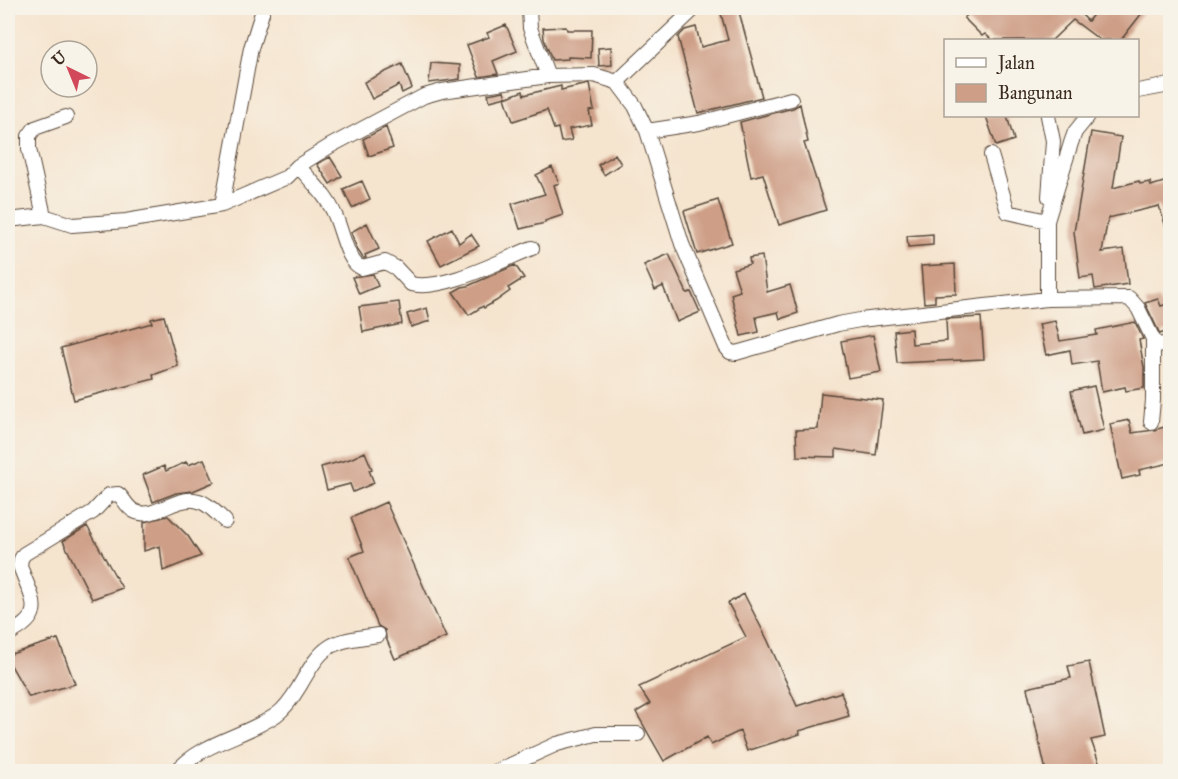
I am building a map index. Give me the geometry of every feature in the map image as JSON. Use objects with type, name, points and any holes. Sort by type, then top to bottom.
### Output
[{"type":"street","points":[[529,8],[530,28],[548,76]]},
{"type":"street","points":[[617,82],[695,8]]},
{"type":"street","points":[[222,205],[251,48],[262,13]]},
{"type":"street","points":[[8,220],[44,216],[72,225],[136,219],[222,205],[287,177],[298,166],[330,146],[424,96],[442,91],[548,76],[594,75],[617,82],[635,106],[646,131],[682,244],[730,352],[736,353],[838,324],[1047,299],[1129,298],[1138,308],[1153,341],[1153,400],[1150,422]]},
{"type":"street","points":[[1139,91],[1170,86]]},
{"type":"street","points":[[646,131],[699,123],[791,99]]},
{"type":"street","points":[[44,216],[29,149],[29,136],[34,128],[66,117]]},
{"type":"street","points":[[1047,299],[1048,216],[1053,141],[1048,117]]},
{"type":"street","points":[[1048,216],[1075,132],[1087,117]]},
{"type":"street","points":[[991,155],[1008,212],[1048,216]]},
{"type":"street","points":[[298,166],[323,195],[335,214],[353,263],[362,268],[385,262],[396,268],[411,284],[431,285],[480,270],[532,248]]},
{"type":"street","points":[[1153,341],[1158,345],[1170,343]]},
{"type":"street","points":[[8,634],[27,623],[33,615],[34,606],[20,566],[24,554],[93,512],[108,495],[118,494],[130,509],[140,513],[148,513],[182,500],[195,500],[208,506],[225,521]]},
{"type":"street","points":[[176,771],[215,744],[236,736],[277,714],[292,700],[322,650],[344,640],[378,636]]},
{"type":"street","points":[[495,771],[557,744],[596,734],[638,734]]},
{"type":"building","points":[[738,8],[762,97],[698,113],[678,37],[685,30],[696,27],[701,47],[728,40],[720,10]]},
{"type":"building","points":[[975,8],[1075,8],[1088,21],[1098,8],[1146,8],[1122,39],[1099,39],[1073,20],[1053,39],[991,39],[985,34],[982,36],[964,18]]},
{"type":"building","points":[[506,25],[517,51],[493,61],[498,74],[479,77],[467,45],[489,37],[487,33]]},
{"type":"building","points":[[566,27],[567,30],[592,30],[591,58],[568,57],[568,59],[552,60],[544,39],[543,28]]},
{"type":"building","points":[[611,47],[612,65],[599,66],[598,48]]},
{"type":"building","points":[[431,63],[460,65],[460,79],[429,83]]},
{"type":"building","points":[[402,64],[412,88],[402,93],[399,85],[372,99],[364,82]]},
{"type":"building","points":[[589,84],[594,110],[589,111],[592,125],[569,129],[572,140],[561,142],[558,128],[554,129],[547,110],[513,121],[505,98],[523,91],[524,95],[561,86],[561,90]]},
{"type":"building","points":[[504,91],[506,97],[490,101],[488,94]]},
{"type":"building","points":[[800,104],[808,142],[804,143],[826,210],[779,225],[763,174],[751,177],[740,122],[793,108]]},
{"type":"building","points":[[986,117],[1007,117],[1014,140],[996,146]]},
{"type":"building","points":[[386,127],[393,148],[369,156],[363,139]]},
{"type":"building","points":[[1091,132],[1121,137],[1113,188],[1139,181],[1140,184],[1150,182],[1151,186],[1170,180],[1170,233],[1168,233],[1159,206],[1108,218],[1102,252],[1124,249],[1128,284],[1095,289],[1093,276],[1080,278],[1074,232]]},
{"type":"building","points":[[615,154],[621,164],[604,175],[598,165]]},
{"type":"building","points":[[330,157],[342,176],[330,184],[317,164]]},
{"type":"building","points":[[552,167],[559,183],[554,185],[563,215],[545,221],[545,223],[520,229],[512,204],[545,194],[536,175]]},
{"type":"building","points":[[362,181],[370,199],[352,208],[343,189]]},
{"type":"building","points":[[718,200],[732,243],[697,254],[684,211]]},
{"type":"building","points":[[367,223],[379,249],[363,258],[351,232]]},
{"type":"building","points":[[452,228],[459,243],[471,234],[479,246],[441,265],[428,241]]},
{"type":"building","points":[[933,234],[933,245],[908,247],[907,236]]},
{"type":"building","points":[[669,254],[687,293],[691,292],[700,312],[677,322],[663,286],[655,290],[644,265]]},
{"type":"building","points":[[762,256],[767,292],[790,285],[798,313],[780,319],[778,312],[756,317],[759,332],[741,336],[731,294],[740,291],[733,269],[750,264],[749,258]]},
{"type":"building","points":[[955,264],[956,294],[935,295],[935,302],[924,303],[921,266]]},
{"type":"building","points":[[515,265],[524,278],[508,288],[510,291],[496,301],[469,315],[453,292]]},
{"type":"building","points":[[373,274],[378,286],[359,294],[352,277]]},
{"type":"building","points":[[1158,299],[1161,306],[1170,303],[1170,330],[1160,334],[1145,303]]},
{"type":"building","points":[[399,302],[402,324],[363,332],[359,307]]},
{"type":"building","points":[[427,308],[430,321],[411,327],[407,314]]},
{"type":"building","points":[[164,316],[178,366],[153,375],[154,379],[74,400],[61,348],[152,323],[151,319]]},
{"type":"building","points":[[981,317],[984,359],[897,363],[894,331],[911,329],[912,344],[947,341],[946,319]]},
{"type":"building","points":[[1055,321],[1060,341],[1097,335],[1096,330],[1135,322],[1143,339],[1139,340],[1144,367],[1144,388],[1126,391],[1125,387],[1102,392],[1097,361],[1072,365],[1070,350],[1046,355],[1039,324]]},
{"type":"building","points":[[873,335],[881,372],[848,378],[841,341]]},
{"type":"building","points":[[1094,386],[1104,430],[1082,435],[1071,391]]},
{"type":"building","points":[[821,393],[883,400],[876,455],[836,449],[836,457],[797,456],[796,430],[818,429]]},
{"type":"building","points":[[1129,420],[1132,433],[1168,426],[1170,463],[1139,470],[1140,475],[1122,479],[1110,424]]},
{"type":"building","points":[[365,452],[372,469],[369,470],[374,483],[353,492],[350,484],[327,490],[321,467]]},
{"type":"building","points":[[204,459],[214,482],[193,491],[176,493],[153,502],[143,475],[164,466],[166,471],[186,462],[188,465]]},
{"type":"building","points":[[386,502],[446,637],[395,659],[385,630],[378,626],[349,557],[364,551],[351,518]]},
{"type":"building","points":[[168,516],[188,536],[201,556],[163,571],[160,546],[144,551],[144,522]]},
{"type":"building","points":[[87,526],[122,588],[92,599],[63,541]]},
{"type":"building","points":[[744,594],[797,706],[841,692],[849,716],[799,731],[800,734],[747,751],[740,731],[711,745],[707,737],[664,761],[636,712],[650,704],[639,687],[746,637],[728,603]]},
{"type":"building","points":[[58,639],[75,684],[29,697],[8,660],[8,655]]},
{"type":"building","points":[[1089,662],[1105,737],[1091,740],[1102,771],[1046,771],[1027,688],[1071,678],[1068,666]]}]
